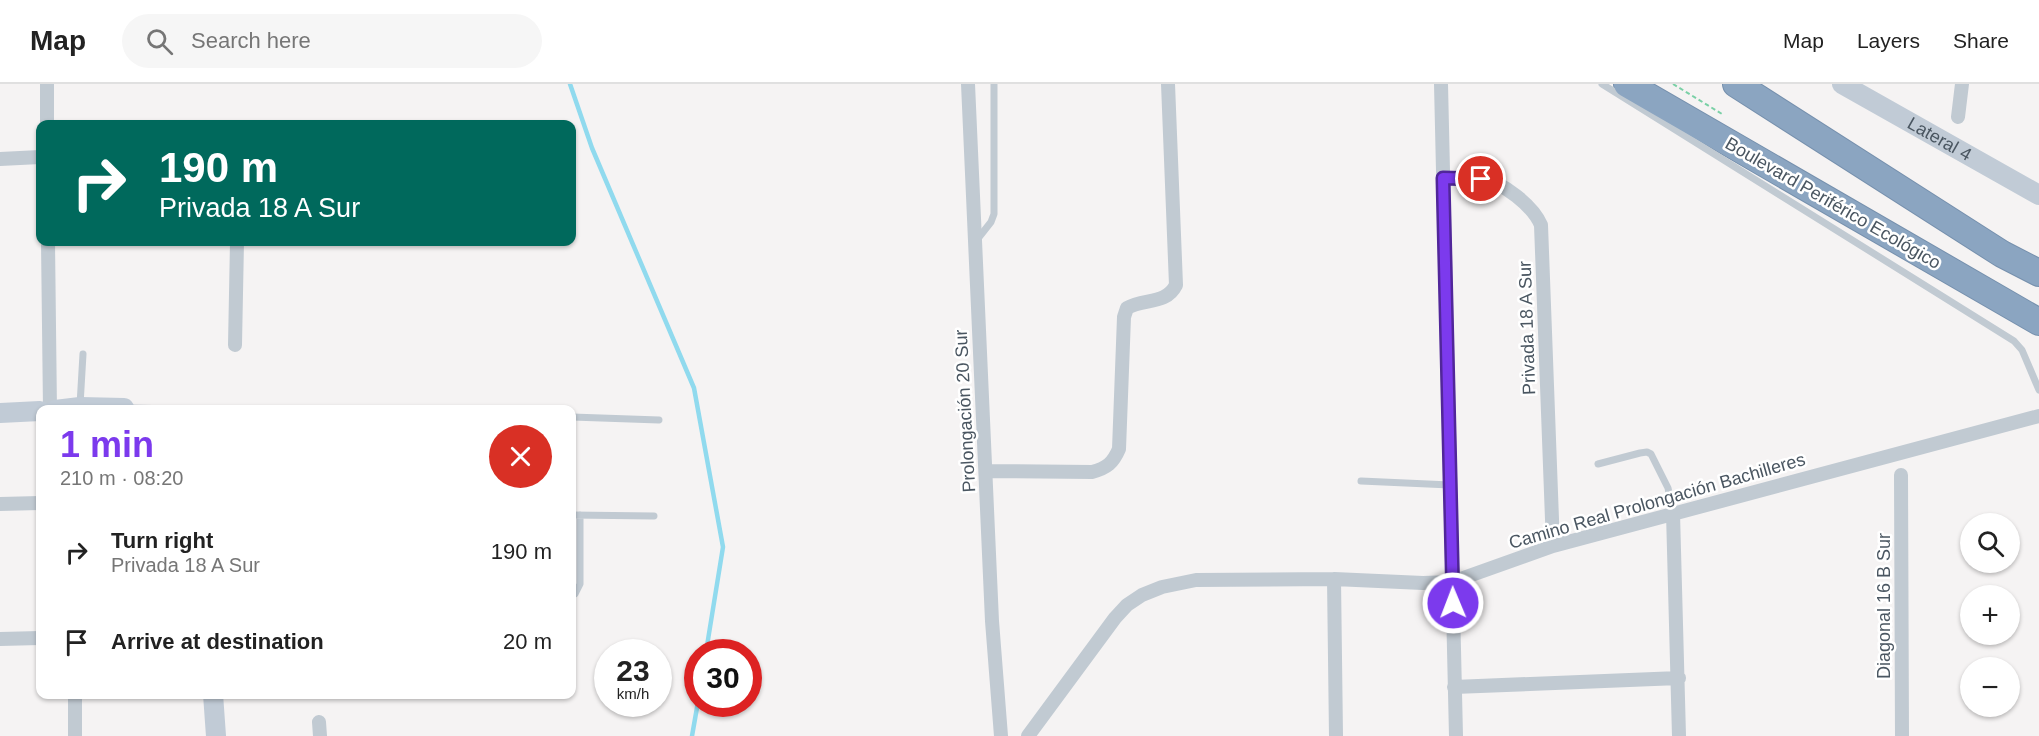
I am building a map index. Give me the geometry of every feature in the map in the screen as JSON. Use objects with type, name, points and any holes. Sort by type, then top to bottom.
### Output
[{"type":"highway","name":"Boulevard Periférico Ecológico","points":[[1627,84],[2039,322]]},
{"type":"highway","points":[[1736,84],[2002,254],[2039,273]]},
{"type":"street","points":[[47,84],[47,120]]},
{"type":"street","name":"Prolongación 20 Sur","points":[[968,84],[992,621],[1001,736]]},
{"type":"street","points":[[986,471],[1092,472],[1104,469],[1116,456],[1119,449],[1124,317],[1127,308],[1134,304],[1166,297],[1172,293],[1176,285],[1168,84]]},
{"type":"street","points":[[1441,84],[1456,736]]},
{"type":"street","name":"Lateral 4","points":[[1842,84],[2039,195]]},
{"type":"street","points":[[1871,84],[1889,111]]},
{"type":"street","points":[[1958,117],[1962,84]]},
{"type":"street","points":[[0,159],[36,158]]},
{"type":"street","name":"Privada 18 A Sur","points":[[1443,178],[1481,179],[1491,182],[1524,201],[1538,217],[1541,225],[1553,546]]},
{"type":"street","points":[[48,246],[50,405]]},
{"type":"street","points":[[235,345],[237,246]]},
{"type":"street","points":[[0,413],[36,411]]},
{"type":"street","name":"Camino Real Prolongación Bachilleres","points":[[1028,736],[1115,618],[1142,596],[1162,587],[1196,580],[1334,579],[1423,584],[1452,582],[1553,546],[2037,414]]},
{"type":"street","name":"Diagonal 16 B Sur","points":[[1901,475],[1902,736]]},
{"type":"street","points":[[0,504],[36,503]]},
{"type":"street","points":[[1673,513],[1679,736]]},
{"type":"street","points":[[1334,579],[1336,736]]},
{"type":"street","points":[[0,639],[36,638]]},
{"type":"street","points":[[1454,687],[1679,678]]},
{"type":"street","points":[[75,699],[75,736]]},
{"type":"street","points":[[213,699],[216,736]]},
{"type":"lane","points":[[975,242],[991,222],[994,214],[994,84]]},
{"type":"lane","points":[[1602,84],[2014,341],[2022,350],[2039,390]]},
{"type":"lane","points":[[80,405],[83,354]]},
{"type":"lane","points":[[576,417],[659,420]]},
{"type":"lane","points":[[1598,464],[1640,453],[1651,454],[1668,488],[1673,513]]},
{"type":"lane","points":[[1361,481],[1450,485]]},
{"type":"lane","points":[[576,515],[654,516]]},
{"type":"lane","points":[[576,592],[580,584],[580,515]]},
{"type":"waterway","points":[[570,84],[592,148],[694,388],[723,547],[708,639]]},
{"type":"waterway","points":[[692,736],[695,717]]},
{"type":"route","points":[[1453,603],[1443,178],[1481,179]]}]
